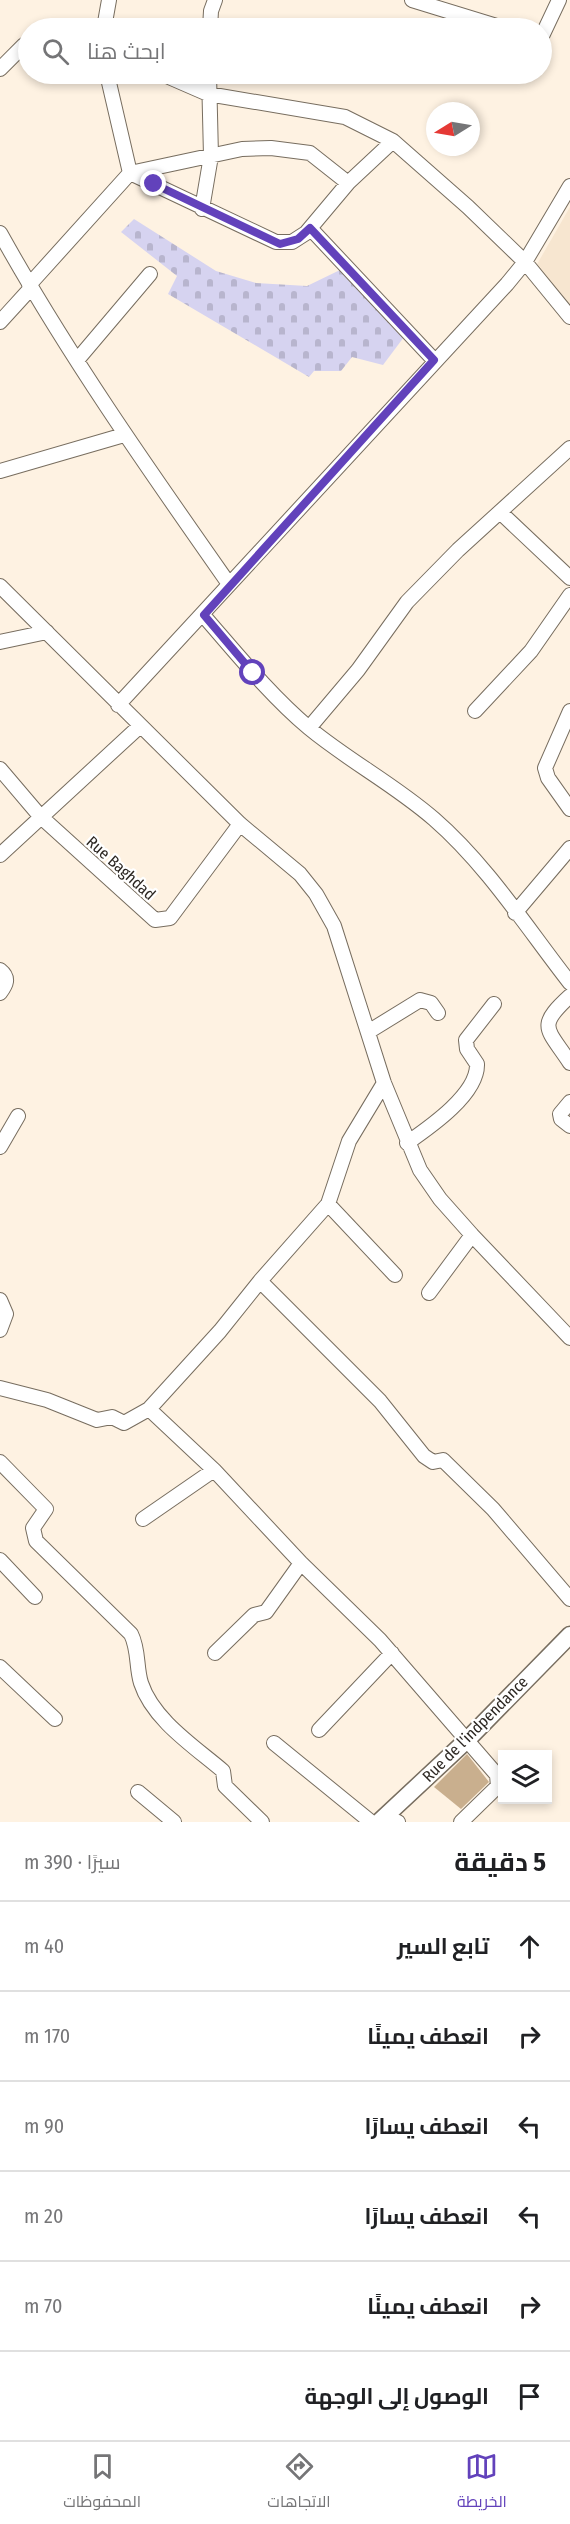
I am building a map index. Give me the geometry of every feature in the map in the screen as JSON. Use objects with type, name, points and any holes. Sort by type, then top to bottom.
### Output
[{"type":"street","points":[[106,18],[109,0]]},
{"type":"street","points":[[211,18],[215,0]]},
{"type":"street","points":[[412,0],[470,18]]},
{"type":"street","points":[[550,18],[559,0]]},
{"type":"street","points":[[0,69],[18,51]]},
{"type":"street","points":[[109,84],[130,173]]},
{"type":"street","points":[[185,84],[208,94],[330,112],[364,124],[393,141],[425,167],[525,262],[570,317]]},
{"type":"street","points":[[202,209],[211,156],[208,84]]},
{"type":"street","points":[[130,173],[280,244],[298,239],[348,183],[393,141]]},
{"type":"street","points":[[0,322],[130,173],[256,148],[297,150],[318,158],[348,183]]},
{"type":"street","points":[[118,705],[204,615],[229,584],[525,262],[570,186]]},
{"type":"street","points":[[310,228],[434,360]]},
{"type":"street","points":[[0,233],[30,287],[78,359],[124,435],[229,584]]},
{"type":"street","points":[[78,359],[150,274]]},
{"type":"street","points":[[0,471],[124,435]]},
{"type":"street","points":[[309,728],[358,670],[407,602],[458,550],[570,448]]},
{"type":"street","points":[[501,513],[570,578]]},
{"type":"street","points":[[0,586],[240,824],[278,853],[300,874],[316,894],[334,926],[384,1083],[420,1170],[440,1199],[570,1338]]},
{"type":"street","points":[[475,711],[531,651],[570,595]]},
{"type":"street","points":[[204,615],[253,673],[309,728],[406,796],[435,820],[479,867],[570,983]]},
{"type":"street","points":[[0,642],[47,633]]},
{"type":"street","points":[[570,711],[545,768],[548,778],[570,810]]},
{"type":"street","points":[[0,855],[140,726]]},
{"type":"street","name":"Rue Baghdad","points":[[0,770],[40,816],[155,920],[170,918],[240,824]]},
{"type":"street","points":[[515,913],[570,848]]},
{"type":"street","points":[[0,970],[6,978],[6,984],[0,993]]},
{"type":"street","points":[[570,996],[549,1015],[548,1024],[550,1032],[570,1063]]},
{"type":"street","points":[[368,1032],[420,1000],[431,1004],[438,1013]]},
{"type":"street","points":[[407,1143],[446,1114],[476,1077],[477,1064],[467,1049],[466,1040],[494,1004]]},
{"type":"street","points":[[0,1389],[47,1400],[96,1420],[112,1417],[124,1423],[149,1409],[220,1331],[260,1281],[328,1204],[349,1141],[384,1083]]},
{"type":"street","points":[[570,1102],[560,1114],[570,1126]]},
{"type":"street","points":[[0,1147],[18,1116]]},
{"type":"street","points":[[328,1204],[395,1275]]},
{"type":"street","points":[[429,1293],[472,1234]]},
{"type":"street","points":[[260,1281],[380,1401],[424,1456],[433,1462],[443,1460],[493,1509],[570,1599]]},
{"type":"street","points":[[0,1300],[6,1314],[0,1330]]},
{"type":"street","points":[[149,1409],[214,1470],[301,1563],[392,1653],[468,1739],[498,1781],[498,1786],[461,1822]]},
{"type":"street","points":[[0,1462],[46,1509],[33,1528],[36,1541],[131,1634],[135,1643],[141,1682],[153,1704],[172,1727],[223,1771],[225,1786],[262,1822]]},
{"type":"street","points":[[143,1520],[214,1470]]},
{"type":"street","points":[[0,1560],[35,1596]]},
{"type":"street","points":[[215,1653],[254,1615],[266,1612],[301,1563]]},
{"type":"street","name":"Rue de l'indpendance","points":[[383,1821],[468,1739],[570,1635]]},
{"type":"street","points":[[319,1730],[392,1653]]},
{"type":"street","points":[[0,1666],[55,1719]]},
{"type":"street","points":[[274,1743],[383,1821]]},
{"type":"street","points":[[138,1792],[174,1822]]},
{"type":"shaded area","points":[[570,207],[570,307],[536,266]]},
{"type":"green space","points":[[134,219],[216,271],[256,283],[307,286],[340,270],[404,337],[383,365],[352,357],[341,371],[314,371],[309,377],[168,294],[177,276],[121,232]]},
{"type":"building","points":[[467,1754],[489,1782],[461,1809],[434,1787]]},
{"type":"route","points":[[154,184],[202,209],[280,244],[298,239],[310,228],[434,360],[229,584],[204,615],[253,673]]}]
